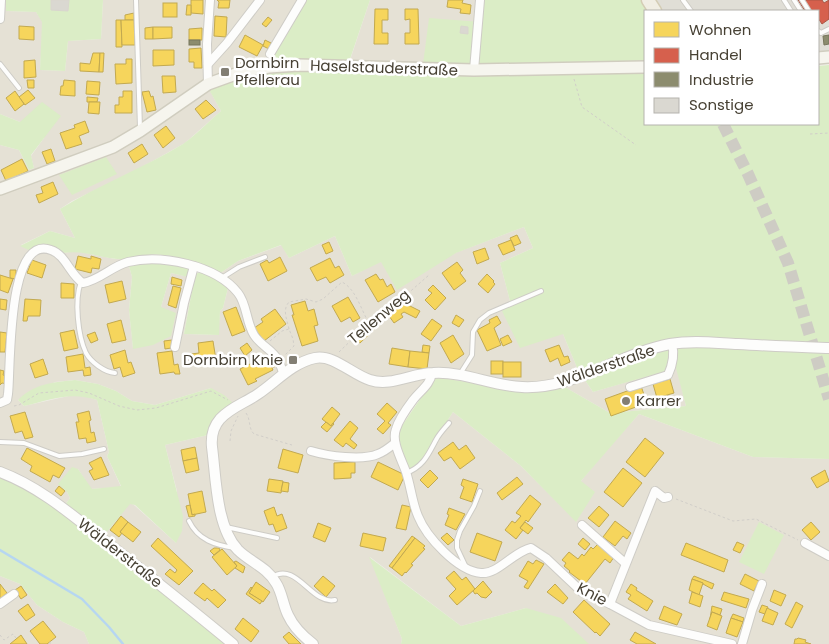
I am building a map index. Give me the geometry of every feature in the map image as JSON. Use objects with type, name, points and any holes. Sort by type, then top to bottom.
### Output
[{"type":"main road","name":"Haselstauderstraße","points":[[0,189],[104,150],[140,131],[208,84],[244,71],[284,66],[474,70],[644,67]]},
{"type":"street","points":[[0,0],[0,19]]},
{"type":"street","points":[[208,84],[206,44],[210,0]]},
{"type":"street","points":[[208,64],[227,43],[260,0]]},
{"type":"street","points":[[270,54],[302,0]]},
{"type":"street","points":[[474,70],[480,0]]},
{"type":"street","points":[[2,402],[7,400],[10,380],[13,307],[18,282],[26,260],[42,248],[50,249],[61,257],[81,282],[94,280],[122,264],[156,258],[204,270],[220,279],[238,293],[253,333],[278,360],[284,374]]},
{"type":"street","points":[[175,347],[194,266]]},
{"type":"street","name":"Wälderstraße","points":[[331,360],[354,373],[378,383],[432,373],[459,375],[503,386],[540,387],[554,385],[630,356],[672,344],[700,342],[829,348]]},
{"type":"street","points":[[630,387],[668,375],[674,353],[672,344]]},
{"type":"street","points":[[313,644],[290,620],[277,585],[272,577],[231,542],[219,509],[211,437],[219,420],[228,411],[239,409],[296,365],[318,358],[331,360]]},
{"type":"street","points":[[311,451],[329,455],[365,457],[380,453],[395,443],[396,428],[413,400],[428,385],[432,373]]},
{"type":"street","name":"Knie","points":[[395,443],[406,473],[417,515],[423,526],[433,540],[450,557],[466,567],[481,574],[492,571],[523,550],[530,548],[546,558],[582,592],[610,604],[635,618],[659,628],[732,644]]},
{"type":"street","name":"Wälderstraße","points":[[0,472],[39,490],[151,576],[233,644]]},
{"type":"street","points":[[610,604],[654,491],[664,498],[668,497]]},
{"type":"street","points":[[582,525],[625,563]]},
{"type":"street","points":[[805,543],[829,556]]},
{"type":"street","points":[[742,644],[762,584]]},
{"type":"street","points":[[0,604],[14,594]]},
{"type":"lane","points":[[136,0],[140,131]]},
{"type":"lane","points":[[0,64],[19,88]]},
{"type":"lane","points":[[220,279],[239,267],[265,257]]},
{"type":"lane","points":[[81,282],[78,294],[78,318],[86,352],[90,359],[110,372],[115,373]]},
{"type":"lane","points":[[459,375],[472,355],[473,332],[480,320],[489,313],[541,291]]},
{"type":"lane","points":[[406,473],[422,464],[448,423]]},
{"type":"lane","points":[[0,442],[24,443],[59,456],[73,456],[104,449]]},
{"type":"lane","points":[[466,567],[457,548],[457,540],[480,491]]},
{"type":"lane","points":[[189,521],[194,531],[202,538],[212,543],[237,548]]},
{"type":"lane","points":[[224,527],[277,538]]},
{"type":"lane","points":[[272,577],[284,572],[324,599],[335,600]]},
{"type":"path","points":[[571,68],[582,107],[636,145]]},
{"type":"path","points":[[810,134],[829,133]]},
{"type":"path","name":"Tellenweg","points":[[331,360],[368,323],[397,303],[429,275]]},
{"type":"path","points":[[278,360],[294,346],[285,312],[285,307],[289,302],[306,299],[316,302],[323,299],[342,282],[354,294],[368,323]]},
{"type":"path","points":[[264,346],[278,334],[289,329]]},
{"type":"path","points":[[2,402],[12,406],[20,405],[39,393],[75,390],[89,393],[119,406],[137,410],[156,408],[211,391],[232,402],[236,400],[239,409],[230,441]]},
{"type":"path","points":[[248,416],[250,431],[254,434],[292,446]]},
{"type":"path","points":[[668,497],[733,520],[756,519],[805,543]]},
{"type":"path","points":[[0,635],[4,640],[13,634],[16,638]]},
{"type":"shaded area","points":[[0,0],[6,0],[7,11],[36,12],[43,22],[40,70],[65,71],[68,41],[101,39],[103,0],[305,0],[271,69],[208,87],[221,111],[185,143],[60,209],[75,238],[50,231],[21,245],[31,251],[43,245],[51,246],[63,253],[76,251],[115,259],[127,259],[132,277],[129,310],[133,348],[161,307],[171,273],[194,278],[184,334],[218,335],[220,311],[223,308],[228,288],[218,281],[219,274],[238,261],[282,245],[289,258],[335,236],[352,276],[381,261],[455,253],[524,227],[533,248],[500,263],[510,301],[563,334],[578,370],[593,392],[677,367],[686,406],[610,413],[563,386],[531,392],[435,377],[397,433],[406,462],[410,468],[418,466],[453,412],[521,466],[576,521],[581,481],[639,414],[753,457],[829,459],[829,644],[588,644],[526,608],[461,626],[370,557],[402,639],[401,644],[231,644],[101,539],[130,503],[176,543],[177,491],[165,445],[208,435],[211,388],[155,405],[132,401],[116,391],[98,384],[75,380],[55,382],[18,400],[24,406],[73,395],[97,400],[109,452],[107,456],[121,487],[91,489],[78,469],[67,492],[70,498],[62,509],[0,473],[0,145],[19,150],[29,170],[34,168],[31,156],[44,138],[20,122],[0,114]]},
{"type":"shaded area","points":[[370,0],[484,0],[481,22],[422,73],[347,69]]},
{"type":"shaded area","points":[[654,0],[829,0],[829,51],[819,51],[819,10],[660,10]]},
{"type":"shaded area","points":[[0,576],[20,584],[37,605],[63,622],[84,632],[89,644],[0,644]]},
{"type":"green space","points":[[6,0],[103,0],[101,39],[68,41],[65,71],[40,70],[42,22],[36,12],[6,11]]},
{"type":"green space","points":[[305,0],[370,0],[347,68],[422,72],[429,18],[481,22],[483,0],[654,0],[660,10],[644,10],[644,125],[819,125],[819,66],[829,65],[829,459],[753,457],[639,414],[581,481],[595,492],[576,522],[521,466],[453,412],[418,466],[410,469],[399,447],[397,433],[435,377],[531,392],[563,386],[610,413],[686,406],[676,368],[593,392],[578,370],[563,334],[520,348],[502,311],[510,301],[500,263],[533,248],[524,227],[456,253],[397,290],[381,262],[352,276],[335,236],[289,258],[281,245],[238,261],[219,274],[202,266],[166,255],[117,259],[84,253],[63,253],[51,246],[43,246],[31,251],[20,246],[50,231],[75,238],[60,209],[168,153],[193,137],[221,111],[207,86],[271,69],[275,52]]},
{"type":"green space","points":[[42,102],[61,116],[31,155],[34,168],[29,170],[19,150],[0,145],[0,114],[20,122]]},
{"type":"green space","points":[[106,157],[117,174],[72,195],[59,175]]},
{"type":"green space","points":[[155,261],[169,262],[190,268],[188,277],[171,273],[161,307],[176,313],[171,336],[153,345],[133,349],[129,310],[132,277],[129,266]]},
{"type":"green space","points":[[201,272],[228,288],[223,308],[220,311],[219,335],[184,334],[195,274]]},
{"type":"green space","points":[[75,380],[98,384],[116,391],[132,401],[155,405],[211,388],[224,395],[234,404],[208,435],[165,445],[183,516],[182,531],[176,543],[135,505],[130,504],[101,539],[231,644],[89,644],[84,632],[63,622],[37,605],[20,584],[0,576],[0,473],[62,509],[70,498],[67,492],[58,484],[72,467],[78,469],[92,489],[121,486],[107,456],[109,452],[97,400],[87,397],[69,396],[24,406],[18,400],[37,387]]},
{"type":"green space","points":[[759,522],[784,535],[764,574],[739,562]]},
{"type":"green space","points":[[369,557],[461,626],[526,608],[561,618],[589,644],[401,644],[402,639]]},
{"type":"building: Wohnen","points":[[191,0],[203,0],[203,14],[191,13]]},
{"type":"building: Wohnen","points":[[217,0],[230,0],[229,8],[218,8],[219,2]]},
{"type":"building: Wohnen","points":[[448,0],[463,0],[462,3],[471,5],[470,14],[460,13],[461,9],[447,7]]},
{"type":"building: Wohnen","points":[[163,3],[177,3],[177,17],[163,17]]},
{"type":"building: Wohnen","points":[[187,5],[191,5],[191,15],[186,15]]},
{"type":"building: Wohnen","points":[[375,9],[388,9],[388,20],[382,20],[382,33],[388,33],[388,44],[374,44]]},
{"type":"building: Wohnen","points":[[405,9],[418,9],[419,44],[405,44],[405,33],[410,33],[410,19],[405,20]]},
{"type":"building: Wohnen","points":[[134,13],[134,20],[125,20],[125,15]]},
{"type":"building: Wohnen","points":[[215,16],[227,17],[226,37],[214,36]]},
{"type":"building: Wohnen","points":[[268,17],[272,20],[266,27],[262,24]]},
{"type":"building: Wohnen","points":[[116,20],[121,20],[122,47],[116,47]]},
{"type":"building: Wohnen","points":[[121,20],[134,20],[135,45],[122,45]]},
{"type":"building: Wohnen","points":[[19,26],[34,27],[34,40],[19,39]]},
{"type":"building: Wohnen","points":[[153,27],[153,39],[145,39],[145,28]]},
{"type":"building: Wohnen","points":[[153,27],[172,27],[172,38],[153,39]]},
{"type":"building: Wohnen","points":[[202,28],[202,40],[189,40],[189,29]]},
{"type":"building: Wohnen","points":[[245,35],[263,45],[257,56],[239,47]]},
{"type":"building: Wohnen","points":[[265,40],[271,43],[269,49],[263,46]]},
{"type":"building: Wohnen","points":[[201,48],[202,68],[194,68],[194,62],[189,62],[189,49]]},
{"type":"building: Wohnen","points":[[153,50],[174,50],[174,65],[153,66]]},
{"type":"building: Wohnen","points":[[93,53],[100,53],[99,72],[80,71],[80,63],[90,64]]},
{"type":"building: Wohnen","points":[[100,53],[104,53],[103,72],[99,72]]},
{"type":"building: Wohnen","points":[[126,59],[132,59],[132,83],[116,84],[115,64],[126,64]]},
{"type":"building: Wohnen","points":[[35,60],[36,77],[24,78],[24,61]]},
{"type":"building: Wohnen","points":[[162,76],[175,76],[176,92],[163,93]]},
{"type":"building: Wohnen","points":[[27,80],[34,80],[34,88],[28,88]]},
{"type":"building: Wohnen","points":[[64,80],[75,81],[75,96],[60,95]]},
{"type":"building: Wohnen","points":[[87,81],[100,82],[99,95],[86,94]]},
{"type":"building: Wohnen","points":[[28,90],[35,98],[25,105],[19,97]]},
{"type":"building: Wohnen","points":[[15,91],[24,104],[15,111],[6,98]]},
{"type":"building: Wohnen","points":[[123,91],[132,91],[132,113],[115,113],[115,105],[119,105],[119,97],[123,97]]},
{"type":"building: Wohnen","points":[[149,91],[151,97],[153,96],[156,110],[147,112],[142,92]]},
{"type":"building: Wohnen","points":[[87,97],[98,98],[97,102],[87,102]]},
{"type":"building: Wohnen","points":[[206,100],[216,110],[203,119],[195,109]]},
{"type":"building: Wohnen","points":[[89,102],[100,102],[99,114],[88,113]]},
{"type":"building: Wohnen","points":[[85,121],[89,132],[79,136],[82,144],[66,149],[60,133],[75,128],[74,125]]},
{"type":"building: Wohnen","points":[[166,126],[175,138],[163,148],[154,135]]},
{"type":"building: Wohnen","points":[[142,144],[148,154],[134,163],[128,153]]},
{"type":"building: Wohnen","points":[[51,149],[55,161],[47,164],[42,152]]},
{"type":"building: Wohnen","points":[[22,159],[28,171],[6,181],[1,170]]},
{"type":"building: Wohnen","points":[[53,182],[58,194],[39,203],[36,195],[43,193],[41,187]]},
{"type":"building: Wohnen","points":[[517,235],[521,243],[514,246],[510,238]]},
{"type":"building: Wohnen","points":[[511,240],[515,250],[503,255],[498,245]]},
{"type":"building: Wohnen","points":[[329,242],[333,251],[326,254],[322,245]]},
{"type":"building: Wohnen","points":[[485,248],[489,259],[477,264],[473,252]]},
{"type":"building: Wohnen","points":[[78,256],[91,259],[91,256],[101,259],[99,269],[92,268],[91,273],[75,269]]},
{"type":"building: Wohnen","points":[[280,257],[287,271],[268,281],[260,264],[267,260],[269,263]]},
{"type":"building: Wohnen","points":[[330,258],[335,268],[339,266],[344,275],[330,283],[326,277],[317,281],[310,268]]},
{"type":"building: Wohnen","points":[[32,260],[46,265],[42,278],[27,273]]},
{"type":"building: Wohnen","points":[[457,262],[463,270],[460,273],[466,281],[454,290],[442,273]]},
{"type":"building: Wohnen","points":[[10,270],[16,270],[16,279],[10,278]]},
{"type":"building: Wohnen","points":[[376,274],[380,280],[383,279],[387,287],[391,284],[395,292],[378,302],[365,280]]},
{"type":"building: Wohnen","points":[[487,274],[495,284],[488,293],[478,284]]},
{"type":"building: Wohnen","points":[[0,275],[13,279],[8,293],[0,290]]},
{"type":"building: Wohnen","points":[[172,277],[182,280],[181,286],[171,284]]},
{"type":"building: Wohnen","points":[[122,281],[126,299],[109,303],[105,285]]},
{"type":"building: Wohnen","points":[[61,283],[74,284],[74,298],[61,298]]},
{"type":"building: Wohnen","points":[[433,285],[446,298],[435,310],[425,300],[432,293],[428,290]]},
{"type":"building: Wohnen","points":[[173,286],[181,288],[176,308],[168,305]]},
{"type":"building: Wohnen","points":[[348,297],[360,318],[353,322],[350,317],[341,322],[332,306]]},
{"type":"building: Wohnen","points":[[0,299],[7,300],[6,310],[0,309]]},
{"type":"building: Wohnen","points":[[25,299],[41,300],[40,316],[28,316],[27,321],[23,321]]},
{"type":"building: Wohnen","points":[[305,301],[308,311],[314,309],[318,325],[314,326],[318,341],[302,346],[292,315],[294,315],[291,305]]},
{"type":"building: Wohnen","points":[[404,303],[420,311],[416,318],[404,312],[401,314],[403,317],[394,323],[387,313],[397,305],[399,307]]},
{"type":"building: Wohnen","points":[[236,307],[245,331],[232,336],[223,312]]},
{"type":"building: Wohnen","points":[[275,309],[286,324],[264,341],[254,328],[263,322],[261,319]]},
{"type":"building: Wohnen","points":[[456,315],[464,320],[459,327],[452,323]]},
{"type":"building: Wohnen","points":[[497,316],[501,323],[494,328],[501,345],[487,351],[477,330],[490,323],[489,320]]},
{"type":"building: Wohnen","points":[[381,317],[384,320],[360,343],[357,341]]},
{"type":"building: Wohnen","points":[[432,319],[442,326],[431,341],[421,334]]},
{"type":"building: Wohnen","points":[[121,320],[126,340],[112,343],[107,324]]},
{"type":"building: Wohnen","points":[[74,330],[78,348],[64,351],[60,333]]},
{"type":"building: Wohnen","points":[[0,332],[7,333],[5,352],[0,352]]},
{"type":"building: Wohnen","points":[[95,332],[98,340],[91,343],[87,335]]},
{"type":"building: Wohnen","points":[[453,335],[464,354],[451,363],[440,343]]},
{"type":"building: Wohnen","points":[[508,335],[512,342],[503,346],[500,339]]},
{"type":"building: Wohnen","points":[[172,340],[173,351],[171,348],[165,349],[164,341]]},
{"type":"building: Wohnen","points":[[213,341],[216,360],[193,364],[191,354],[199,353],[198,343]]},
{"type":"building: Wohnen","points":[[247,343],[252,350],[245,356],[240,348]]},
{"type":"building: Wohnen","points":[[423,345],[430,346],[429,353],[422,352]]},
{"type":"building: Wohnen","points":[[559,345],[564,357],[568,356],[570,362],[561,366],[558,358],[550,362],[545,350]]},
{"type":"building: Wohnen","points":[[392,348],[410,351],[408,367],[389,364]]},
{"type":"building: Wohnen","points":[[125,350],[128,363],[131,362],[135,373],[123,377],[120,367],[114,369],[110,355]]},
{"type":"building: Wohnen","points":[[172,351],[174,365],[178,364],[180,374],[175,374],[174,372],[160,374],[157,353]]},
{"type":"building: Wohnen","points":[[410,351],[429,353],[427,369],[408,367]]},
{"type":"building: Wohnen","points":[[83,354],[85,368],[90,367],[91,375],[84,376],[83,370],[68,372],[66,357]]},
{"type":"building: Wohnen","points":[[266,356],[273,370],[255,379],[257,381],[248,385],[240,369]]},
{"type":"building: Wohnen","points":[[271,356],[276,366],[272,368],[267,358]]},
{"type":"building: Wohnen","points":[[43,359],[48,374],[35,378],[30,364]]},
{"type":"building: Wohnen","points":[[491,361],[503,361],[503,374],[491,374]]},
{"type":"building: Wohnen","points":[[503,362],[521,362],[521,377],[503,377]]},
{"type":"building: Wohnen","points":[[0,370],[4,371],[3,375],[8,376],[7,384],[2,383],[0,385]]},
{"type":"building: Wohnen","points":[[670,379],[674,393],[657,398],[653,384]]},
{"type":"building: Wohnen","name":"Karrer","points":[[641,386],[647,403],[611,416],[605,399]]},
{"type":"building: Wohnen","points":[[387,403],[397,412],[388,423],[391,425],[383,434],[377,429],[385,421],[377,414]]},
{"type":"building: Wohnen","points":[[332,407],[340,414],[331,426],[322,419]]},
{"type":"building: Wohnen","points":[[89,411],[91,433],[94,432],[96,441],[87,443],[86,438],[79,439],[76,422],[79,422],[77,414]]},
{"type":"building: Wohnen","points":[[25,412],[33,437],[25,439],[22,431],[15,433],[10,416]]},
{"type":"building: Wohnen","points":[[350,421],[358,428],[350,439],[357,445],[354,449],[346,443],[343,447],[334,440]]},
{"type":"building: Wohnen","points":[[326,422],[331,426],[334,424],[327,432],[321,427]]},
{"type":"building: Wohnen","points":[[645,438],[664,453],[645,477],[626,462]]},
{"type":"building: Wohnen","points":[[453,442],[459,450],[466,445],[475,458],[460,469],[451,457],[444,461],[438,453]]},
{"type":"building: Wohnen","points":[[195,447],[197,458],[183,461],[181,450]]},
{"type":"building: Wohnen","points":[[27,448],[65,468],[59,478],[53,475],[50,482],[30,471],[32,466],[21,459]]},
{"type":"building: Wohnen","points":[[283,449],[303,455],[298,473],[278,468]]},
{"type":"building: Wohnen","points":[[101,457],[109,475],[94,480],[89,471],[93,469],[89,463]]},
{"type":"building: Wohnen","points":[[197,458],[199,470],[186,473],[183,461]]},
{"type":"building: Wohnen","points":[[355,462],[355,473],[351,473],[351,478],[334,479],[334,463]]},
{"type":"building: Wohnen","points":[[378,462],[405,475],[398,490],[371,477]]},
{"type":"building: Wohnen","points":[[623,468],[642,483],[623,507],[604,492]]},
{"type":"building: Wohnen","points":[[430,470],[438,478],[428,488],[420,480]]},
{"type":"building: Wohnen","points":[[825,470],[829,481],[817,488],[811,478]]},
{"type":"building: Wohnen","points":[[517,477],[523,484],[502,500],[497,493]]},
{"type":"building: Wohnen","points":[[269,479],[283,481],[281,493],[267,491]]},
{"type":"building: Wohnen","points":[[463,479],[478,484],[472,502],[460,498],[464,487],[461,485]]},
{"type":"building: Wohnen","points":[[283,482],[289,483],[288,492],[281,491]]},
{"type":"building: Wohnen","points":[[59,486],[65,491],[61,496],[55,491]]},
{"type":"building: Wohnen","points":[[202,491],[206,512],[192,515],[188,494]]},
{"type":"building: Wohnen","points":[[530,495],[541,504],[528,522],[526,520],[520,528],[523,530],[516,539],[505,530],[512,521],[515,523],[521,516],[516,513]]},
{"type":"building: Wohnen","points":[[190,505],[192,515],[195,514],[195,516],[189,517],[186,506]]},
{"type":"building: Wohnen","points":[[402,505],[411,507],[406,530],[396,528]]},
{"type":"building: Wohnen","points":[[599,506],[609,515],[599,527],[588,518]]},
{"type":"building: Wohnen","points":[[274,507],[277,516],[282,514],[287,528],[276,532],[273,524],[269,525],[264,511]]},
{"type":"building: Wohnen","points":[[449,508],[465,514],[456,530],[445,525],[449,515],[447,514]]},
{"type":"building: Wohnen","points":[[121,516],[128,522],[120,532],[122,533],[119,537],[110,530]]},
{"type":"building: Wohnen","points":[[615,521],[631,533],[627,539],[623,536],[615,546],[603,537]]},
{"type":"building: Wohnen","points":[[128,522],[141,532],[133,542],[120,532]]},
{"type":"building: Wohnen","points":[[525,522],[533,528],[528,534],[520,528]]},
{"type":"building: Wohnen","points":[[811,522],[820,532],[811,540],[802,530]]},
{"type":"building: Wohnen","points":[[318,523],[331,528],[325,542],[313,537]]},
{"type":"building: Wohnen","points":[[363,533],[386,538],[383,551],[360,546]]},
{"type":"building: Wohnen","points":[[447,533],[454,540],[448,545],[441,538]]},
{"type":"building: Wohnen","points":[[477,533],[502,542],[495,561],[470,552]]},
{"type":"building: Wohnen","points":[[412,536],[415,538],[392,568],[389,566]]},
{"type":"building: Wohnen","points":[[158,538],[193,571],[179,585],[165,574],[170,569],[175,573],[177,570],[151,546]]},
{"type":"building: Wohnen","points":[[415,538],[425,546],[423,548],[425,549],[402,576],[392,568]]},
{"type":"building: Wohnen","points":[[583,538],[590,544],[585,550],[578,544]]},
{"type":"building: Wohnen","points":[[737,542],[744,545],[740,553],[733,550]]},
{"type":"building: Wohnen","points":[[686,543],[728,560],[724,572],[681,555]]},
{"type":"building: Wohnen","points":[[598,544],[614,557],[610,563],[605,559],[585,584],[569,572],[564,566],[566,563],[562,560],[569,552],[578,559],[582,554],[584,556],[591,547],[593,549]]},
{"type":"building: Wohnen","points":[[214,548],[219,548],[220,550],[214,555],[210,551]]},
{"type":"building: Wohnen","points":[[222,549],[237,566],[227,575],[212,557]]},
{"type":"building: Wohnen","points":[[536,560],[544,564],[528,589],[524,587],[528,581],[519,576],[528,561],[533,564]]},
{"type":"building: Wohnen","points":[[236,561],[245,567],[243,573],[235,568],[237,566],[234,562]]},
{"type":"building: Wohnen","points":[[454,571],[462,580],[466,577],[475,589],[457,605],[449,596],[456,589],[446,578]]},
{"type":"building: Wohnen","points":[[745,574],[759,581],[754,591],[740,584]]},
{"type":"building: Wohnen","points":[[323,576],[335,586],[326,597],[314,586]]},
{"type":"building: Wohnen","points":[[694,576],[714,584],[712,589],[692,579]]},
{"type":"building: Wohnen","points":[[692,579],[703,583],[699,595],[689,590]]},
{"type":"building: Wohnen","points":[[483,581],[492,592],[486,598],[481,597],[477,593],[475,594],[473,591]]},
{"type":"building: Wohnen","points":[[256,582],[270,592],[263,602],[249,593]]},
{"type":"building: Wohnen","points":[[203,583],[212,591],[214,589],[226,600],[218,608],[207,598],[205,601],[194,593]]},
{"type":"building: Wohnen","points":[[0,584],[7,593],[0,599]]},
{"type":"building: Wohnen","points":[[555,584],[568,598],[563,604],[547,592]]},
{"type":"building: Wohnen","points":[[631,584],[637,588],[636,590],[653,601],[647,611],[628,599],[631,595],[626,592]]},
{"type":"building: Wohnen","points":[[21,586],[27,595],[21,599],[15,590]]},
{"type":"building: Wohnen","points":[[251,587],[249,593],[262,601],[260,604],[246,594]]},
{"type":"building: Wohnen","points":[[774,590],[786,595],[781,606],[770,601]]},
{"type":"building: Wohnen","points":[[692,592],[703,596],[700,607],[689,603]]},
{"type":"building: Wohnen","points":[[724,592],[749,599],[746,608],[721,600]]},
{"type":"building: Wohnen","points":[[584,600],[610,624],[600,636],[573,612]]},
{"type":"building: Wohnen","points":[[796,602],[803,606],[792,628],[785,624]]},
{"type":"building: Wohnen","points":[[28,604],[35,615],[26,621],[18,611]]},
{"type":"building: Wohnen","points":[[762,605],[768,607],[765,614],[759,612]]},
{"type":"building: Wohnen","points":[[664,606],[682,614],[677,625],[659,619]]},
{"type":"building: Wohnen","points":[[712,606],[722,609],[720,615],[712,612],[710,619]]},
{"type":"building: Wohnen","points":[[767,608],[778,613],[773,625],[762,621]]},
{"type":"building: Wohnen","points":[[712,612],[722,616],[717,630],[707,626]]},
{"type":"building: Wohnen","points":[[733,614],[744,618],[743,622],[731,618]]},
{"type":"building: Wohnen","points":[[243,618],[259,631],[251,642],[235,629]]},
{"type":"building: Wohnen","points":[[731,618],[743,622],[737,637],[726,633]]},
{"type":"building: Wohnen","points":[[43,621],[56,637],[47,644],[40,644],[30,631]]},
{"type":"building: Wohnen","points":[[289,632],[301,644],[289,644],[283,637]]},
{"type":"building: Wohnen","points":[[635,632],[656,644],[637,644],[630,640]]},
{"type":"building: Wohnen","points":[[21,635],[27,644],[10,644]]},
{"type":"building: Wohnen","points":[[795,639],[806,640],[805,642],[811,644],[794,644]]},
{"type":"building: Handel","points":[[798,0],[822,0],[824,3],[829,0],[829,19],[822,24],[819,20],[819,10],[804,10]]},
{"type":"building: Industrie","points":[[829,35],[829,44],[824,45],[823,36]]},
{"type":"building: Industrie","points":[[189,40],[200,40],[200,45],[189,45]]},
{"type":"building: Sonstige","points":[[51,0],[69,0],[68,11],[51,10]]},
{"type":"building: Sonstige","points":[[461,26],[468,27],[468,34],[460,33]]},
{"type":"waterway","points":[[0,550],[82,599],[123,644]]},
{"type":"tunnel","points":[[724,125],[788,263],[829,399]]},
{"type":"place","name":"Dornbirn Pfellerau","points":[[225,72]]},
{"type":"place","name":"Dornbirn Knie","points":[[293,360]]},
{"type":"place","name":"Karrer","points":[[626,401]]}]
